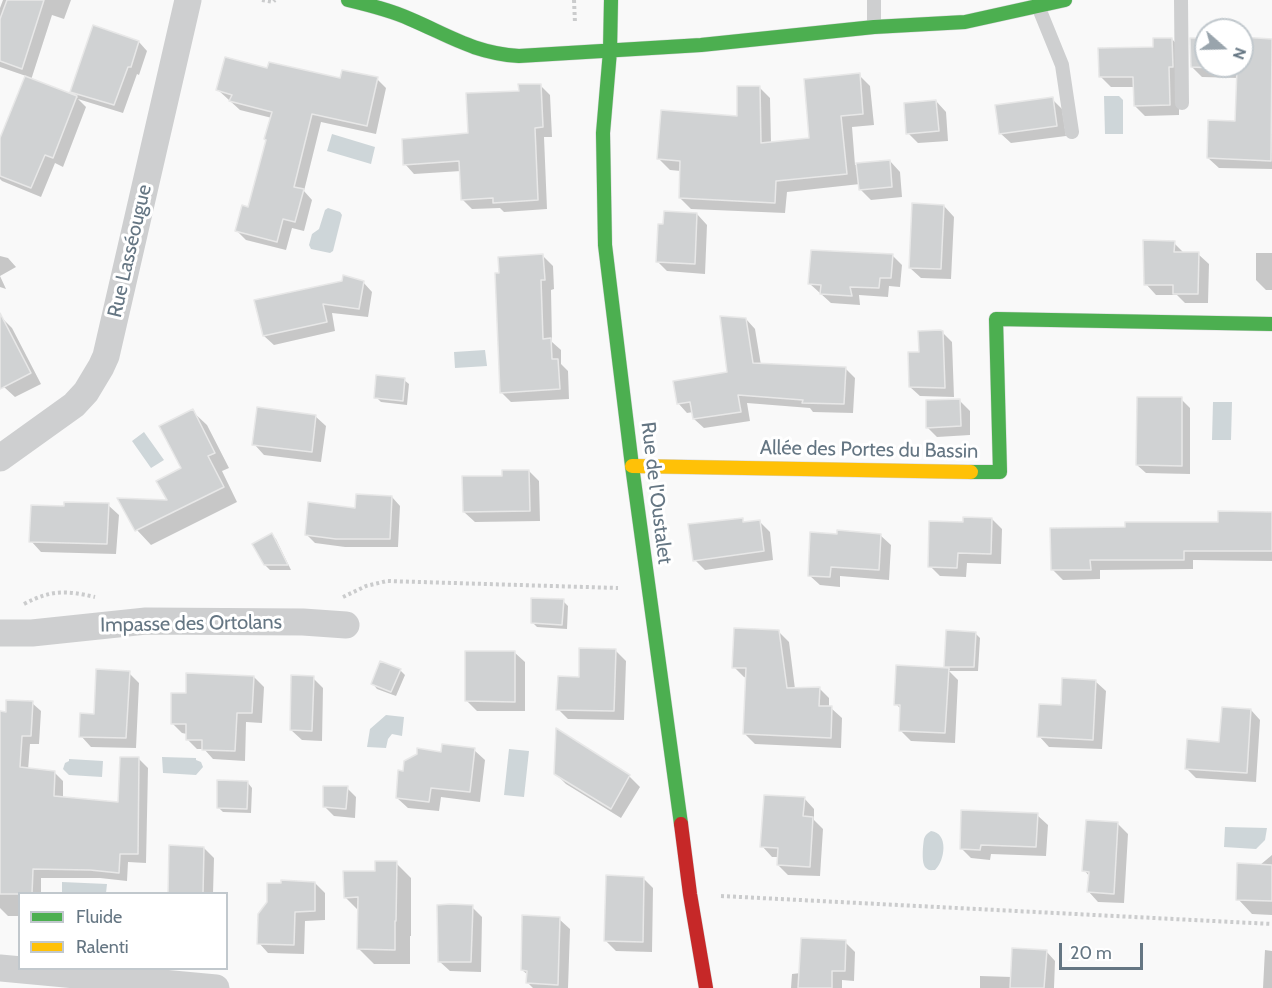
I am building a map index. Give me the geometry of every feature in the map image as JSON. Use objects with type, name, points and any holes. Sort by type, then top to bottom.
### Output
[{"type":"street","name":"Rue Lasséougue","points":[[0,458],[74,405],[86,392],[106,356],[188,0]]},
{"type":"street","points":[[348,0],[385,9],[414,20],[475,49],[498,55],[530,56],[701,45],[874,27],[965,22],[1065,0]]},
{"type":"street","name":"Rue de l'Oustalet","points":[[611,0],[610,51],[603,134],[606,245],[632,466],[690,894],[706,988]]},
{"type":"street","name":"Allée des Portes du Bassin","points":[[632,466],[1000,472],[996,319],[1272,324]]},
{"type":"street","name":"Impasse des Ortolans","points":[[0,633],[33,633],[146,621],[303,622],[340,625]]},
{"type":"street","points":[[0,968],[18,970]]},
{"type":"street","points":[[22,970],[216,988]]},
{"type":"lane","points":[[874,0],[874,27]]},
{"type":"lane","points":[[1181,0],[1182,104]]},
{"type":"lane","points":[[1038,6],[1062,65],[1072,132]]},
{"type":"path","points":[[262,0],[273,2],[275,0]]},
{"type":"path","points":[[340,625],[335,611],[341,598],[366,586],[387,581],[625,588]]},
{"type":"path","points":[[690,894],[1272,924]]},
{"type":"shaded area","points":[[1104,96],[1119,96],[1123,100],[1123,134],[1105,134]]},
{"type":"shaded area","points":[[332,134],[375,147],[371,164],[327,151]]},
{"type":"shaded area","points":[[328,208],[342,215],[333,251],[330,253],[311,249],[309,245],[312,234],[319,229],[325,210]]},
{"type":"shaded area","points":[[485,350],[487,366],[455,368],[454,352]]},
{"type":"shaded area","points":[[1213,402],[1232,402],[1231,440],[1212,440]]},
{"type":"shaded area","points":[[144,432],[164,460],[151,468],[132,441]]},
{"type":"shaded area","points":[[386,715],[404,717],[402,736],[392,734],[386,748],[367,747],[370,729]]},
{"type":"shaded area","points":[[509,749],[529,751],[524,797],[504,795]]},
{"type":"shaded area","points":[[162,757],[196,758],[203,767],[196,775],[163,773]]},
{"type":"shaded area","points":[[69,759],[103,761],[102,777],[69,775],[63,769]]},
{"type":"shaded area","points":[[1225,827],[1267,828],[1265,840],[1256,849],[1224,847]]},
{"type":"shaded area","points":[[931,831],[937,833],[943,842],[943,854],[935,870],[926,868],[923,859],[924,839]]},
{"type":"shaded area","points":[[62,882],[107,884],[106,892],[62,892]]},
{"type":"building","points":[[7,0],[44,0],[22,69],[0,61],[0,19]]},
{"type":"building","points":[[93,25],[139,41],[131,67],[128,67],[114,105],[70,92]]},
{"type":"building","points":[[1153,38],[1172,38],[1173,67],[1169,67],[1170,105],[1134,106],[1133,77],[1099,77],[1098,48],[1153,47]]},
{"type":"building","points":[[1190,38],[1194,38],[1194,67],[1191,67]]},
{"type":"building","points":[[1254,38],[1272,39],[1271,161],[1207,158],[1208,120],[1235,121],[1237,78],[1254,78]]},
{"type":"building","points":[[225,57],[267,68],[269,62],[340,78],[342,70],[378,77],[367,126],[312,114],[294,187],[304,189],[295,222],[283,219],[277,242],[235,231],[242,205],[248,207],[272,112],[229,101],[232,95],[216,90]]},
{"type":"building","points":[[860,73],[863,114],[841,116],[847,174],[776,181],[775,203],[679,198],[680,161],[657,159],[661,110],[737,116],[737,86],[760,86],[761,143],[809,138],[804,79]]},
{"type":"building","points":[[25,76],[77,96],[53,158],[45,155],[31,188],[0,176],[0,138]]},
{"type":"building","points":[[518,84],[541,84],[543,127],[535,128],[538,200],[493,203],[493,198],[461,200],[459,161],[403,165],[402,139],[468,133],[466,93],[519,91]]},
{"type":"building","points":[[1053,97],[1057,126],[999,134],[995,105]]},
{"type":"building","points":[[936,100],[939,131],[906,134],[904,103]]},
{"type":"building","points":[[890,160],[892,187],[859,190],[856,163]]},
{"type":"building","points":[[912,203],[944,205],[941,269],[909,268]]},
{"type":"building","points":[[664,211],[697,213],[695,264],[656,262],[658,224],[663,224]]},
{"type":"building","points":[[1143,240],[1175,241],[1174,252],[1199,252],[1198,294],[1173,294],[1173,285],[1144,285]]},
{"type":"building","points":[[811,250],[893,254],[891,278],[880,278],[879,288],[850,287],[852,296],[820,294],[821,285],[808,284]]},
{"type":"building","points":[[543,254],[545,280],[541,280],[543,339],[551,338],[552,359],[558,359],[560,389],[500,393],[495,273],[499,273],[498,257]]},
{"type":"building","points":[[343,275],[364,281],[359,309],[323,304],[327,322],[263,336],[254,300],[342,281]]},
{"type":"building","points":[[0,313],[31,373],[0,389]]},
{"type":"building","points":[[720,316],[746,318],[753,363],[846,367],[844,404],[802,403],[803,400],[738,395],[741,412],[693,419],[690,402],[677,404],[673,381],[727,372]]},
{"type":"building","points":[[918,331],[943,331],[945,388],[909,387],[908,352],[919,352]]},
{"type":"building","points":[[376,375],[405,378],[403,401],[374,398]]},
{"type":"building","points":[[1137,397],[1182,397],[1182,466],[1136,465]]},
{"type":"building","points":[[960,399],[961,426],[926,428],[926,400]]},
{"type":"building","points":[[257,407],[316,415],[312,452],[252,445]]},
{"type":"building","points":[[193,409],[215,453],[208,456],[224,487],[135,531],[117,498],[167,500],[156,481],[181,468],[159,426]]},
{"type":"building","points":[[502,470],[529,470],[530,511],[463,512],[462,476],[502,476]]},
{"type":"building","points":[[356,494],[392,496],[390,539],[336,539],[305,535],[308,502],[355,508]]},
{"type":"building","points":[[64,502],[109,503],[107,544],[29,542],[31,505],[64,506]]},
{"type":"building","points":[[1218,511],[1272,512],[1272,551],[1184,551],[1184,560],[1090,560],[1091,570],[1051,570],[1050,528],[1125,527],[1125,522],[1218,522]]},
{"type":"building","points":[[963,517],[992,518],[991,554],[958,553],[957,568],[928,567],[929,521],[963,522]]},
{"type":"building","points":[[743,518],[743,522],[760,520],[764,551],[693,561],[688,524]]},
{"type":"building","points":[[837,530],[881,534],[879,570],[831,567],[830,577],[808,576],[810,532],[837,534]]},
{"type":"building","points":[[272,533],[288,565],[264,565],[252,544]]},
{"type":"building","points":[[531,598],[564,599],[562,625],[531,623]]},
{"type":"building","points":[[734,628],[779,630],[787,688],[820,687],[819,706],[832,706],[831,738],[743,734],[746,668],[732,668]]},
{"type":"building","points":[[946,630],[976,632],[974,667],[944,667]]},
{"type":"building","points":[[579,648],[616,649],[614,711],[556,710],[558,676],[579,677]]},
{"type":"building","points":[[465,651],[515,651],[515,702],[465,701]]},
{"type":"building","points":[[380,661],[401,669],[391,692],[371,684]]},
{"type":"building","points":[[896,665],[949,668],[945,733],[899,731],[900,705],[894,705]]},
{"type":"building","points":[[96,669],[130,671],[126,738],[79,737],[80,713],[94,714]]},
{"type":"building","points":[[186,673],[254,676],[252,713],[237,713],[235,751],[202,750],[202,740],[186,740],[186,724],[171,724],[171,693],[186,693]]},
{"type":"building","points":[[291,675],[314,676],[312,731],[290,730]]},
{"type":"building","points":[[1062,678],[1096,680],[1093,740],[1037,737],[1039,704],[1061,705]]},
{"type":"building","points":[[6,700],[33,701],[31,736],[22,736],[20,767],[55,771],[54,796],[118,802],[120,757],[139,757],[138,854],[120,854],[119,873],[33,869],[32,892],[0,894],[0,711],[6,712]]},
{"type":"building","points":[[1222,707],[1251,709],[1247,773],[1185,769],[1187,739],[1219,742]]},
{"type":"building","points":[[556,728],[630,775],[611,809],[554,774]]},
{"type":"building","points":[[442,744],[475,748],[470,792],[431,788],[429,802],[396,798],[398,770],[403,771],[404,761],[417,754],[417,748],[441,752]]},
{"type":"building","points":[[217,780],[248,781],[247,809],[217,808]]},
{"type":"building","points":[[323,786],[348,786],[346,809],[323,807]]},
{"type":"building","points":[[764,795],[805,797],[803,816],[813,817],[810,867],[777,865],[778,848],[760,847]]},
{"type":"building","points":[[961,810],[1038,813],[1036,847],[981,845],[980,850],[960,849]]},
{"type":"building","points":[[1086,820],[1118,822],[1114,894],[1087,892],[1089,872],[1082,871]]},
{"type":"building","points":[[169,845],[204,847],[203,892],[168,892]]},
{"type":"building","points":[[375,861],[397,861],[395,950],[357,949],[358,897],[344,898],[343,871],[375,871]]},
{"type":"building","points":[[1237,863],[1272,865],[1272,901],[1236,900]]},
{"type":"building","points":[[606,875],[644,877],[643,942],[604,941]]},
{"type":"building","points":[[281,880],[315,882],[315,911],[295,912],[294,945],[257,944],[258,914],[267,902],[267,883],[281,883]]},
{"type":"building","points":[[437,905],[473,905],[471,962],[438,962]]},
{"type":"building","points":[[522,915],[560,917],[558,985],[526,983],[527,971],[521,970]]},
{"type":"building","points":[[801,938],[846,940],[845,971],[832,971],[832,988],[798,988]]},
{"type":"building","points":[[1012,948],[1047,950],[1044,988],[1010,988]]},
{"type":"traffic: fast","points":[[348,0],[395,13],[475,47],[519,56],[701,45],[874,27],[965,22],[1065,0]]},
{"type":"traffic: fast","points":[[611,0],[610,51],[603,133],[605,245],[632,466],[681,824]]},
{"type":"traffic: fast","points":[[971,472],[1000,472],[996,319],[1272,324]]},
{"type":"traffic: slow","points":[[632,466],[971,472]]},
{"type":"traffic: jam","points":[[681,824],[706,988]]}]
